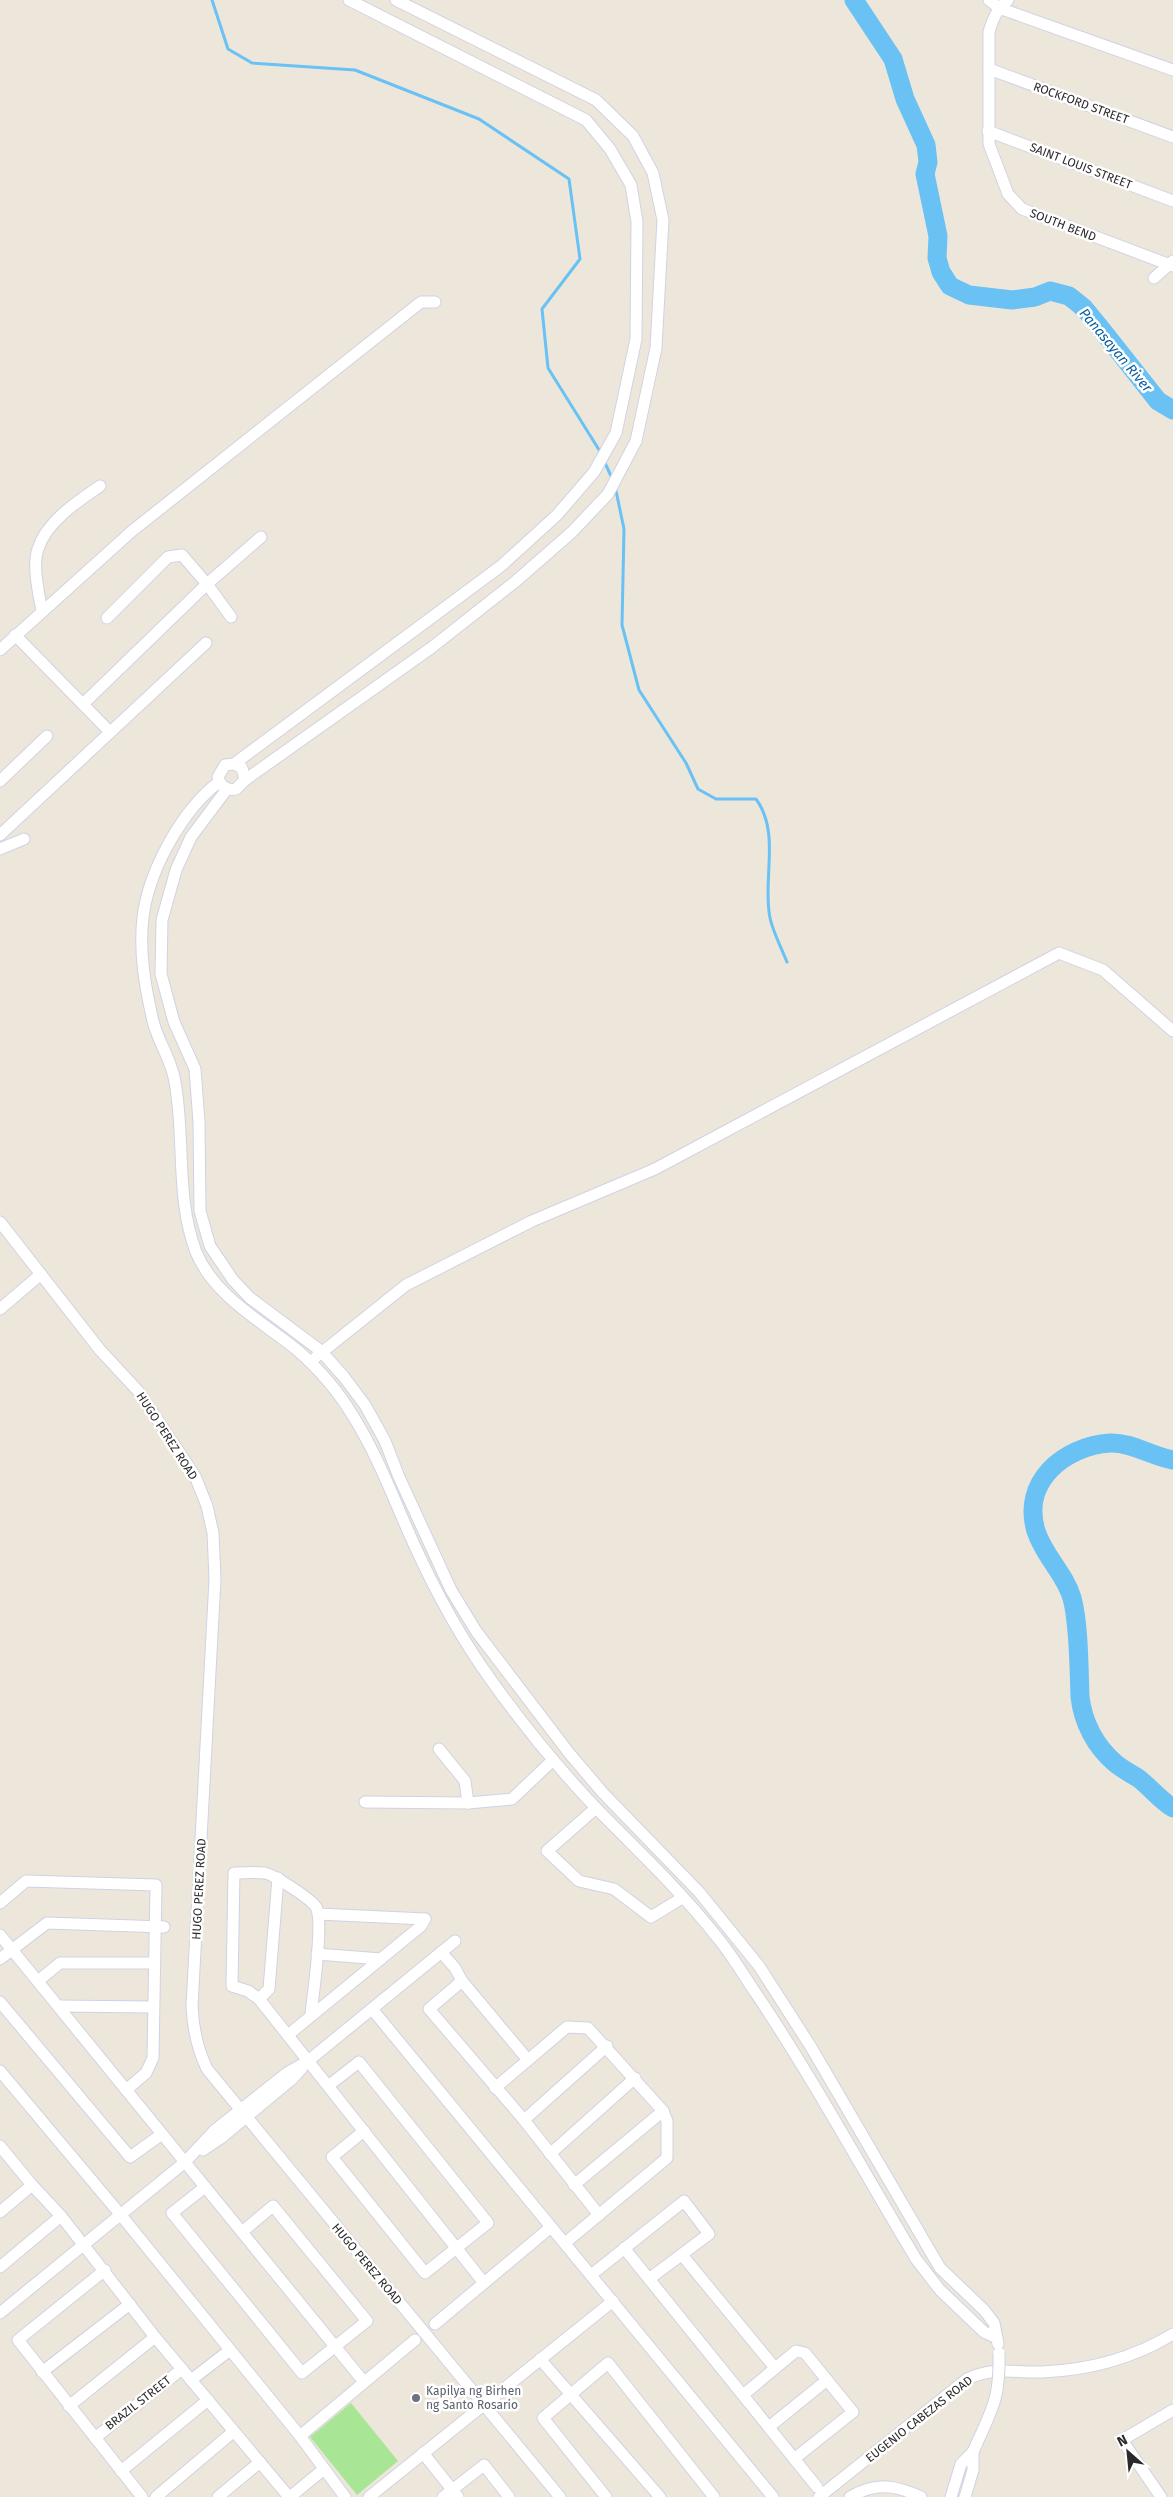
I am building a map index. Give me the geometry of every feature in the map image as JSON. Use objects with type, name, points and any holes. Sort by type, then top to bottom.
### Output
[{"type":"street","points":[[349,0],[586,120],[610,149],[631,185],[637,222],[636,339],[616,433],[594,472],[557,515],[501,566],[234,764],[221,768],[223,785],[191,837],[176,870],[162,920],[161,974],[174,1022],[195,1069],[199,1122],[200,1211],[210,1246],[233,1280],[250,1298],[321,1351],[360,1398],[385,1441],[399,1477],[451,1590],[476,1631],[568,1753],[603,1793],[698,1892],[758,1966],[811,2047],[940,2268],[984,2310],[994,2324],[999,2353],[1000,2383],[996,2402],[975,2448],[961,2464],[951,2497]]},
{"type":"street","points":[[223,785],[236,789],[244,780],[431,648],[516,581],[572,532],[608,494],[636,441],[656,348],[663,220],[653,172],[633,136],[596,100],[396,0]]},
{"type":"street","points":[[989,0],[1004,4],[1173,70]]},
{"type":"street","name":"SOUTH BEND","points":[[1004,4],[992,20],[989,32],[988,132],[992,154],[1008,194],[1022,209],[1172,264]]},
{"type":"street","name":"ROCKFORD STREET","points":[[989,69],[1173,137]]},
{"type":"street","name":"SAINT LOUIS STREET","points":[[988,132],[1173,201]]},
{"type":"street","points":[[1154,278],[1172,264]]},
{"type":"street","points":[[0,650],[132,531],[421,302],[435,302]]},
{"type":"street","points":[[42,611],[37,586],[37,550],[46,532],[78,502],[100,486]]},
{"type":"street","points":[[82,704],[207,584],[261,537]]},
{"type":"street","points":[[107,618],[168,557],[182,555],[207,584],[231,617]]},
{"type":"street","points":[[15,635],[110,732]]},
{"type":"street","points":[[0,835],[206,643]]},
{"type":"street","points":[[0,781],[47,736]]},
{"type":"street","points":[[234,764],[244,772],[244,780]]},
{"type":"street","points":[[223,785],[197,802],[177,829],[153,878],[143,916],[142,973],[154,1027],[174,1073],[181,1128],[185,1213],[196,1252],[205,1269],[235,1302],[311,1363],[352,1415],[388,1480],[414,1544],[462,1636],[515,1714],[596,1808],[649,1859],[717,1938],[795,2053],[926,2274],[984,2332],[997,2338]]},
{"type":"street","points":[[0,849],[24,839]]},
{"type":"street","points":[[311,1363],[321,1351],[406,1285],[532,1221],[655,1169],[1059,953],[1103,970],[1173,1031]]},
{"type":"street","name":"HUGO PEREZ ROAD","points":[[0,1222],[100,1350],[139,1392],[194,1476],[207,1506],[213,1533],[215,1579],[192,2006],[194,2031],[206,2069],[560,2497]]},
{"type":"street","points":[[196,1252],[210,1246]]},
{"type":"street","points":[[0,1309],[41,1274]]},
{"type":"street","points":[[439,1749],[465,1781],[468,1803]]},
{"type":"street","points":[[365,1802],[468,1803],[512,1799],[554,1760]]},
{"type":"street","points":[[596,1808],[546,1850],[579,1882],[614,1889],[651,1917],[682,1898]]},
{"type":"street","points":[[311,2014],[317,1954],[318,1914],[316,1906],[278,1878],[266,1873],[234,1873],[232,1986],[248,1992],[259,1999],[484,2283]]},
{"type":"street","points":[[259,1999],[269,1990],[278,1878]]},
{"type":"street","points":[[0,1903],[26,1881],[156,1885],[159,1926],[154,1963],[151,2065],[146,2073],[126,2090]]},
{"type":"street","points":[[288,2035],[311,2014],[421,1926],[426,1919],[318,1914]]},
{"type":"street","points":[[0,1959],[47,1923],[159,1926]]},
{"type":"street","points":[[0,1935],[364,2382]]},
{"type":"street","points":[[0,2313],[185,2162],[221,2138],[243,2114],[292,2079],[308,2061],[455,1941]]},
{"type":"street","points":[[441,1952],[455,1968],[462,1981],[528,2060]]},
{"type":"street","points":[[317,1954],[381,1959]]},
{"type":"street","points":[[38,1982],[60,1963],[154,1963]]},
{"type":"street","points":[[462,1981],[429,2009],[524,2120],[599,2215]]},
{"type":"street","points":[[0,2002],[130,2157],[162,2134]]},
{"type":"street","points":[[58,2006],[152,2007]]},
{"type":"street","points":[[372,2009],[773,2497]]},
{"type":"street","points":[[495,2088],[568,2026],[588,2028],[607,2046],[664,2110],[667,2121],[666,2158],[565,2243]]},
{"type":"street","points":[[524,2120],[607,2046]]},
{"type":"street","points":[[328,2086],[359,2062],[488,2223],[425,2273],[332,2157],[364,2131]]},
{"type":"street","points":[[1,2074],[120,2214],[300,2436],[345,2497]]},
{"type":"street","points":[[550,2154],[635,2078]]},
{"type":"street","points":[[574,2185],[664,2110]]},
{"type":"street","points":[[2,2151],[61,2216],[105,2270],[155,2337],[289,2497],[324,2469]]},
{"type":"street","points":[[0,2212],[32,2185]]},
{"type":"street","points":[[205,2187],[172,2214],[302,2373],[366,2321],[273,2206],[242,2232]]},
{"type":"street","points":[[590,2275],[684,2201],[710,2234],[649,2279]]},
{"type":"street","points":[[0,2267],[61,2216]]},
{"type":"street","points":[[434,2324],[551,2227]]},
{"type":"street","points":[[624,2248],[769,2427],[818,2492]]},
{"type":"street","points":[[682,2254],[775,2368]]},
{"type":"street","points":[[105,2270],[18,2340],[142,2497]]},
{"type":"street","points":[[369,2497],[612,2302]]},
{"type":"street","points":[[42,2372],[130,2304]]},
{"type":"street","name":"EUGENIO CABEZAS ROAD","points":[[818,2492],[910,2425],[955,2388],[982,2372],[1010,2370],[1040,2372],[1087,2369],[1121,2360],[1153,2346],[1173,2334]]},
{"type":"street","points":[[69,2406],[155,2337]]},
{"type":"street","points":[[300,2436],[415,2340]]},
{"type":"street","points":[[191,2380],[230,2350]]},
{"type":"street","points":[[743,2395],[775,2368],[800,2351],[805,2353],[853,2412],[794,2459]]},
{"type":"street","points":[[540,2359],[571,2392],[660,2497]]},
{"type":"street","points":[[606,2497],[543,2418],[571,2392],[608,2363],[714,2497]]},
{"type":"street","name":"BRAZIL STREET","points":[[94,2438],[182,2369]]},
{"type":"street","points":[[769,2427],[827,2380]]},
{"type":"street","points":[[121,2472],[208,2400]]},
{"type":"street","points":[[1161,2497],[1122,2440],[1173,2410]]},
{"type":"street","points":[[156,2497],[233,2432]]},
{"type":"street","points":[[965,2497],[973,2470],[975,2448]]},
{"type":"street","points":[[423,2453],[451,2495],[484,2465],[509,2497]]},
{"type":"street","points":[[218,2497],[260,2462]]},
{"type":"street","points":[[850,2497],[862,2490],[883,2486],[902,2488],[922,2497]]},
{"type":"green space","points":[[351,2403],[398,2461],[357,2495],[310,2437]]},
{"type":"waterway","points":[[212,0],[228,49],[252,63],[355,70],[479,119],[569,179],[580,259],[542,309],[548,368],[601,453]]},
{"type":"waterway","name":"Panasayan River","points":[[854,0],[893,59],[905,99],[926,145],[928,162],[925,174],[938,236],[937,258],[941,272],[950,286],[969,295],[1012,300],[1035,297],[1050,291],[1069,296],[1084,308],[1158,401],[1173,410]]},
{"type":"waterway","points":[[604,461],[612,478]]},
{"type":"waterway","points":[[615,486],[624,529],[622,625],[639,690],[686,763],[698,789],[716,799],[756,799],[768,827],[768,903],[770,918],[787,962]]},
{"type":"waterway","name":"Panasayan River","points":[[1173,1460],[1118,1443],[1093,1446],[1077,1451],[1050,1469],[1041,1482],[1035,1497],[1033,1513],[1036,1531],[1044,1549],[1065,1581],[1072,1598],[1077,1633],[1080,1697],[1091,1733],[1115,1763],[1138,1778],[1173,1808]]},
{"type":"place","name":"Kapilya ng Birhen ng Santo Rosario","points":[[416,2398]]}]
